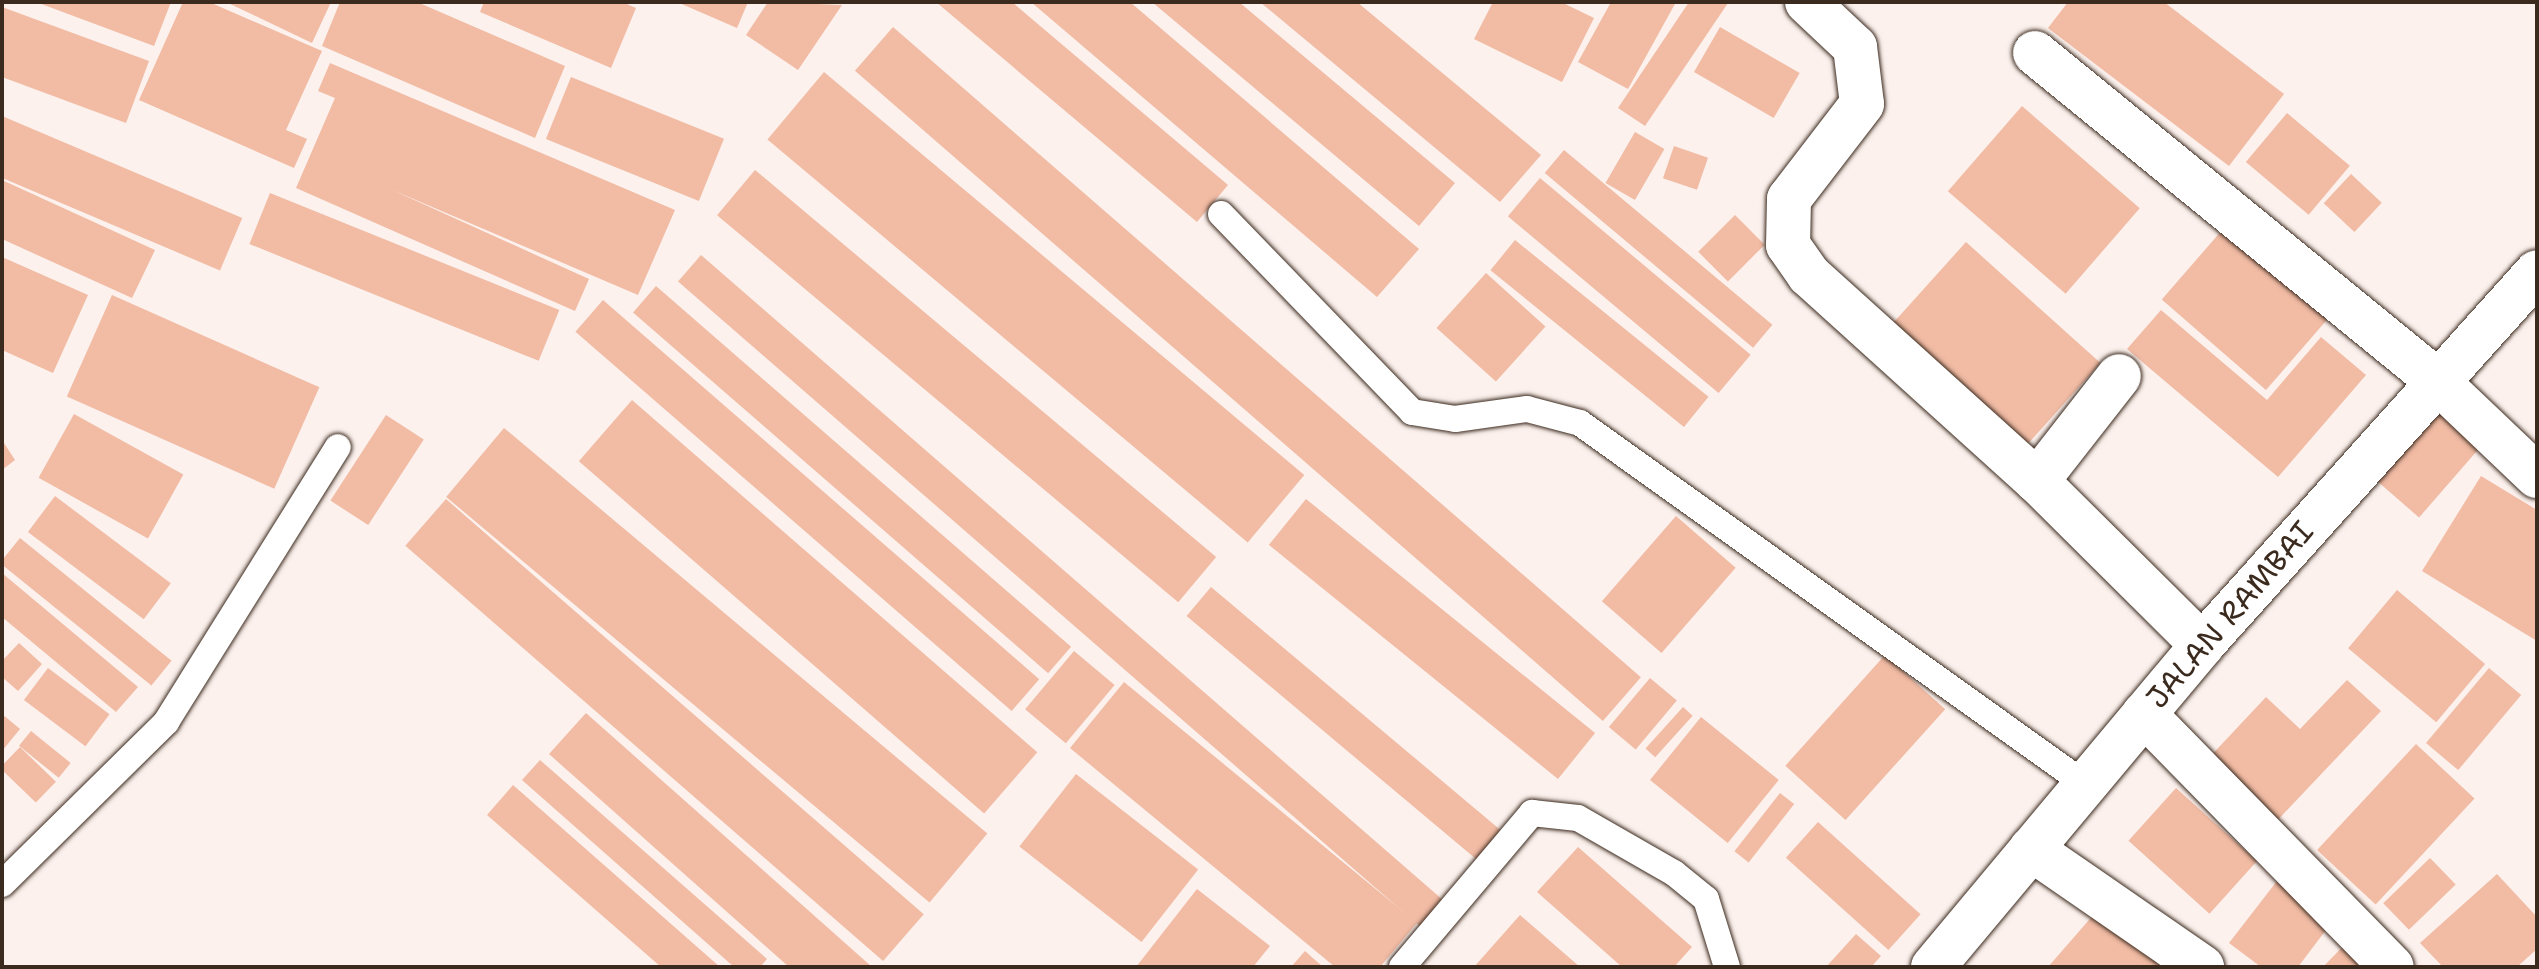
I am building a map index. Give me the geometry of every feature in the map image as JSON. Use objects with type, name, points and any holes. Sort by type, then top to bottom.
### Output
[{"type":"street","points":[[1807,2],[1855,47],[1862,104],[1789,199],[1788,245],[1809,275],[2037,481],[2202,645]]},
{"type":"street","points":[[2035,53],[2435,379],[2533,465]]},
{"type":"street","name":"JALAN RAMBAI","points":[[1933,967],[2202,645],[2435,379],[2537,272]]},
{"type":"street","points":[[2037,481],[2119,376]]},
{"type":"street","points":[[2144,714],[2392,967]]},
{"type":"street","points":[[2031,849],[2202,967]]},
{"type":"lane","points":[[1221,214],[1412,412],[1455,419],[1527,409],[1580,423],[2085,784]]},
{"type":"lane","points":[[2,884],[166,722],[338,447]]},
{"type":"lane","points":[[1402,967],[1532,813],[1578,818],[1674,873],[1706,899],[1727,967]]},
{"type":"building","points":[[36,2],[171,2],[154,46]]},
{"type":"building","points":[[183,2],[209,2],[322,51],[286,130],[307,139],[294,168],[139,100]]},
{"type":"building","points":[[226,2],[331,2],[312,43]]},
{"type":"building","points":[[340,2],[417,2],[565,66],[535,138],[322,46]]},
{"type":"building","points":[[484,2],[622,2],[636,8],[611,68],[480,12]]},
{"type":"building","points":[[677,2],[748,2],[737,28]]},
{"type":"building","points":[[768,2],[842,5],[798,70],[746,35]]},
{"type":"building","points":[[936,2],[1012,2],[1228,185],[1197,222]]},
{"type":"building","points":[[1031,2],[1130,2],[1419,249],[1377,297]]},
{"type":"building","points":[[1152,2],[1239,2],[1455,183],[1419,226]]},
{"type":"building","points":[[1260,2],[1357,2],[1541,155],[1500,202]]},
{"type":"building","points":[[1493,2],[1561,2],[1594,18],[1562,82],[1474,39]]},
{"type":"building","points":[[1611,2],[1676,2],[1628,89],[1578,62]]},
{"type":"building","points":[[1689,2],[1728,3],[1645,126],[1618,108]]},
{"type":"building","points":[[2068,2],[2164,2],[2284,94],[2229,166],[2048,28]]},
{"type":"building","points":[[2,7],[149,61],[126,123],[2,77]]},
{"type":"building","points":[[893,27],[1641,677],[1603,721],[855,71]]},
{"type":"building","points":[[1720,27],[1800,73],[1774,118],[1694,72]]},
{"type":"building","points":[[330,63],[675,210],[638,295],[390,189],[589,279],[575,311],[296,188],[335,98],[318,91]]},
{"type":"building","points":[[824,72],[1304,475],[1248,542],[767,139]]},
{"type":"building","points":[[571,77],[724,139],[699,201],[546,139]]},
{"type":"building","points":[[2022,106],[2140,208],[2066,294],[1948,191]]},
{"type":"building","points":[[2287,113],[2350,166],[2309,215],[2246,162]]},
{"type":"building","points":[[2,116],[242,218],[220,270],[2,178]]},
{"type":"building","points":[[1635,132],[1664,149],[1635,200],[1606,183]]},
{"type":"building","points":[[1674,146],[1708,158],[1697,190],[1663,178]]},
{"type":"building","points":[[1564,150],[1772,325],[1753,348],[1545,173]]},
{"type":"building","points":[[755,170],[1216,557],[1178,602],[717,215]]},
{"type":"building","points":[[2351,174],[2382,203],[2354,232],[2324,203]]},
{"type":"building","points":[[1540,178],[1751,355],[1719,393],[1508,216]]},
{"type":"building","points":[[2,180],[155,250],[132,298],[2,239]]},
{"type":"building","points":[[270,193],[559,310],[539,361],[249,244]]},
{"type":"building","points":[[1735,215],[1765,245],[1728,281],[1698,252]]},
{"type":"building","points":[[2230,221],[2334,312],[2266,390],[2162,299]]},
{"type":"building","points":[[1515,240],[1709,397],[1684,427],[1490,270]]},
{"type":"building","points":[[1966,242],[2101,363],[2024,449],[1889,327]]},
{"type":"building","points":[[701,255],[1444,901],[1421,928],[678,281]]},
{"type":"building","points":[[2,257],[88,295],[53,373],[2,350]]},
{"type":"building","points":[[1486,273],[1545,327],[1496,382],[1436,328]]},
{"type":"building","points":[[656,286],[1071,647],[1048,673],[633,312]]},
{"type":"building","points":[[112,295],[319,387],[274,489],[67,396]]},
{"type":"building","points":[[603,300],[1039,679],[1012,711],[575,332]]},
{"type":"building","points":[[2161,310],[2267,400],[2321,337],[2366,375],[2278,477],[2127,349]]},
{"type":"building","points":[[2439,397],[2487,439],[2419,517],[2371,475]]},
{"type":"building","points":[[632,400],[1037,752],[984,813],[579,461]]},
{"type":"building","points":[[74,414],[183,475],[148,538],[39,478]]},
{"type":"building","points":[[386,415],[424,440],[368,525],[330,501]]},
{"type":"building","points":[[504,428],[987,834],[930,903],[446,497]]},
{"type":"building","points":[[2,440],[15,460],[2,470]]},
{"type":"building","points":[[2481,476],[2537,510],[2537,641],[2422,571]]},
{"type":"building","points":[[55,496],[171,583],[144,619],[28,532]]},
{"type":"building","points":[[446,499],[924,914],[883,961],[405,546]]},
{"type":"building","points":[[1306,499],[1595,733],[1558,779],[1269,545]]},
{"type":"building","points":[[1676,516],[1736,568],[1661,653],[1602,601]]},
{"type":"building","points":[[20,538],[172,661],[151,686],[2,565],[2,560]]},
{"type":"building","points":[[2,573],[138,687],[116,712],[2,617]]},
{"type":"building","points":[[1211,587],[1503,832],[1478,861],[1187,616]]},
{"type":"building","points":[[2397,590],[2485,664],[2436,722],[2348,648]]},
{"type":"building","points":[[19,643],[42,664],[18,691],[2,677],[2,661]]},
{"type":"building","points":[[1074,651],[1115,685],[1066,743],[1025,709]]},
{"type":"building","points":[[1885,655],[1945,709],[1845,820],[1785,766]]},
{"type":"building","points":[[48,668],[109,714],[85,746],[24,700]]},
{"type":"building","points":[[2489,668],[2521,695],[2458,770],[2426,743]]},
{"type":"building","points":[[1650,678],[1677,700],[1636,750],[1609,727]]},
{"type":"building","points":[[2347,680],[2381,711],[2272,826],[2205,762],[2266,697],[2300,729]]},
{"type":"building","points":[[1124,682],[1417,923],[1380,967],[1335,967],[1070,748]]},
{"type":"building","points":[[1683,707],[1693,716],[1655,757],[1646,749]]},
{"type":"building","points":[[586,713],[872,967],[789,967],[549,754]]},
{"type":"building","points":[[2,714],[20,729],[2,751]]},
{"type":"building","points":[[1701,717],[1779,780],[1728,843],[1650,780]]},
{"type":"building","points":[[31,731],[71,763],[59,778],[19,746]]},
{"type":"building","points":[[2416,744],[2475,799],[2376,905],[2317,850]]},
{"type":"building","points":[[20,747],[56,782],[36,803],[2,770],[2,766]]},
{"type":"building","points":[[540,760],[767,959],[760,967],[734,967],[522,780]]},
{"type":"building","points":[[1076,774],[1198,869],[1142,942],[1019,846]]},
{"type":"building","points":[[513,785],[720,967],[661,967],[487,815]]},
{"type":"building","points":[[2176,788],[2257,861],[2209,914],[2128,841]]},
{"type":"building","points":[[1780,793],[1794,804],[1749,862],[1734,851]]},
{"type":"building","points":[[1818,822],[1921,914],[1888,950],[1786,858]]},
{"type":"building","points":[[1578,847],[1692,947],[1674,967],[1622,967],[1537,892]]},
{"type":"building","points":[[2430,858],[2456,885],[2409,930],[2383,903]]},
{"type":"building","points":[[2497,874],[2537,917],[2537,949],[2517,967],[2443,967],[2420,943]]},
{"type":"building","points":[[2277,881],[2332,922],[2298,967],[2261,967],[2229,943]]},
{"type":"building","points":[[1197,889],[1270,946],[1253,967],[1136,967]]},
{"type":"building","points":[[2102,905],[2176,967],[2048,967]]},
{"type":"building","points":[[1520,915],[1580,967],[1474,967]]},
{"type":"building","points":[[1856,934],[1881,956],[1871,967],[1826,967]]},
{"type":"building","points":[[2355,934],[2388,967],[2323,967]]},
{"type":"building","points":[[1305,951],[1323,967],[1291,967]]}]
